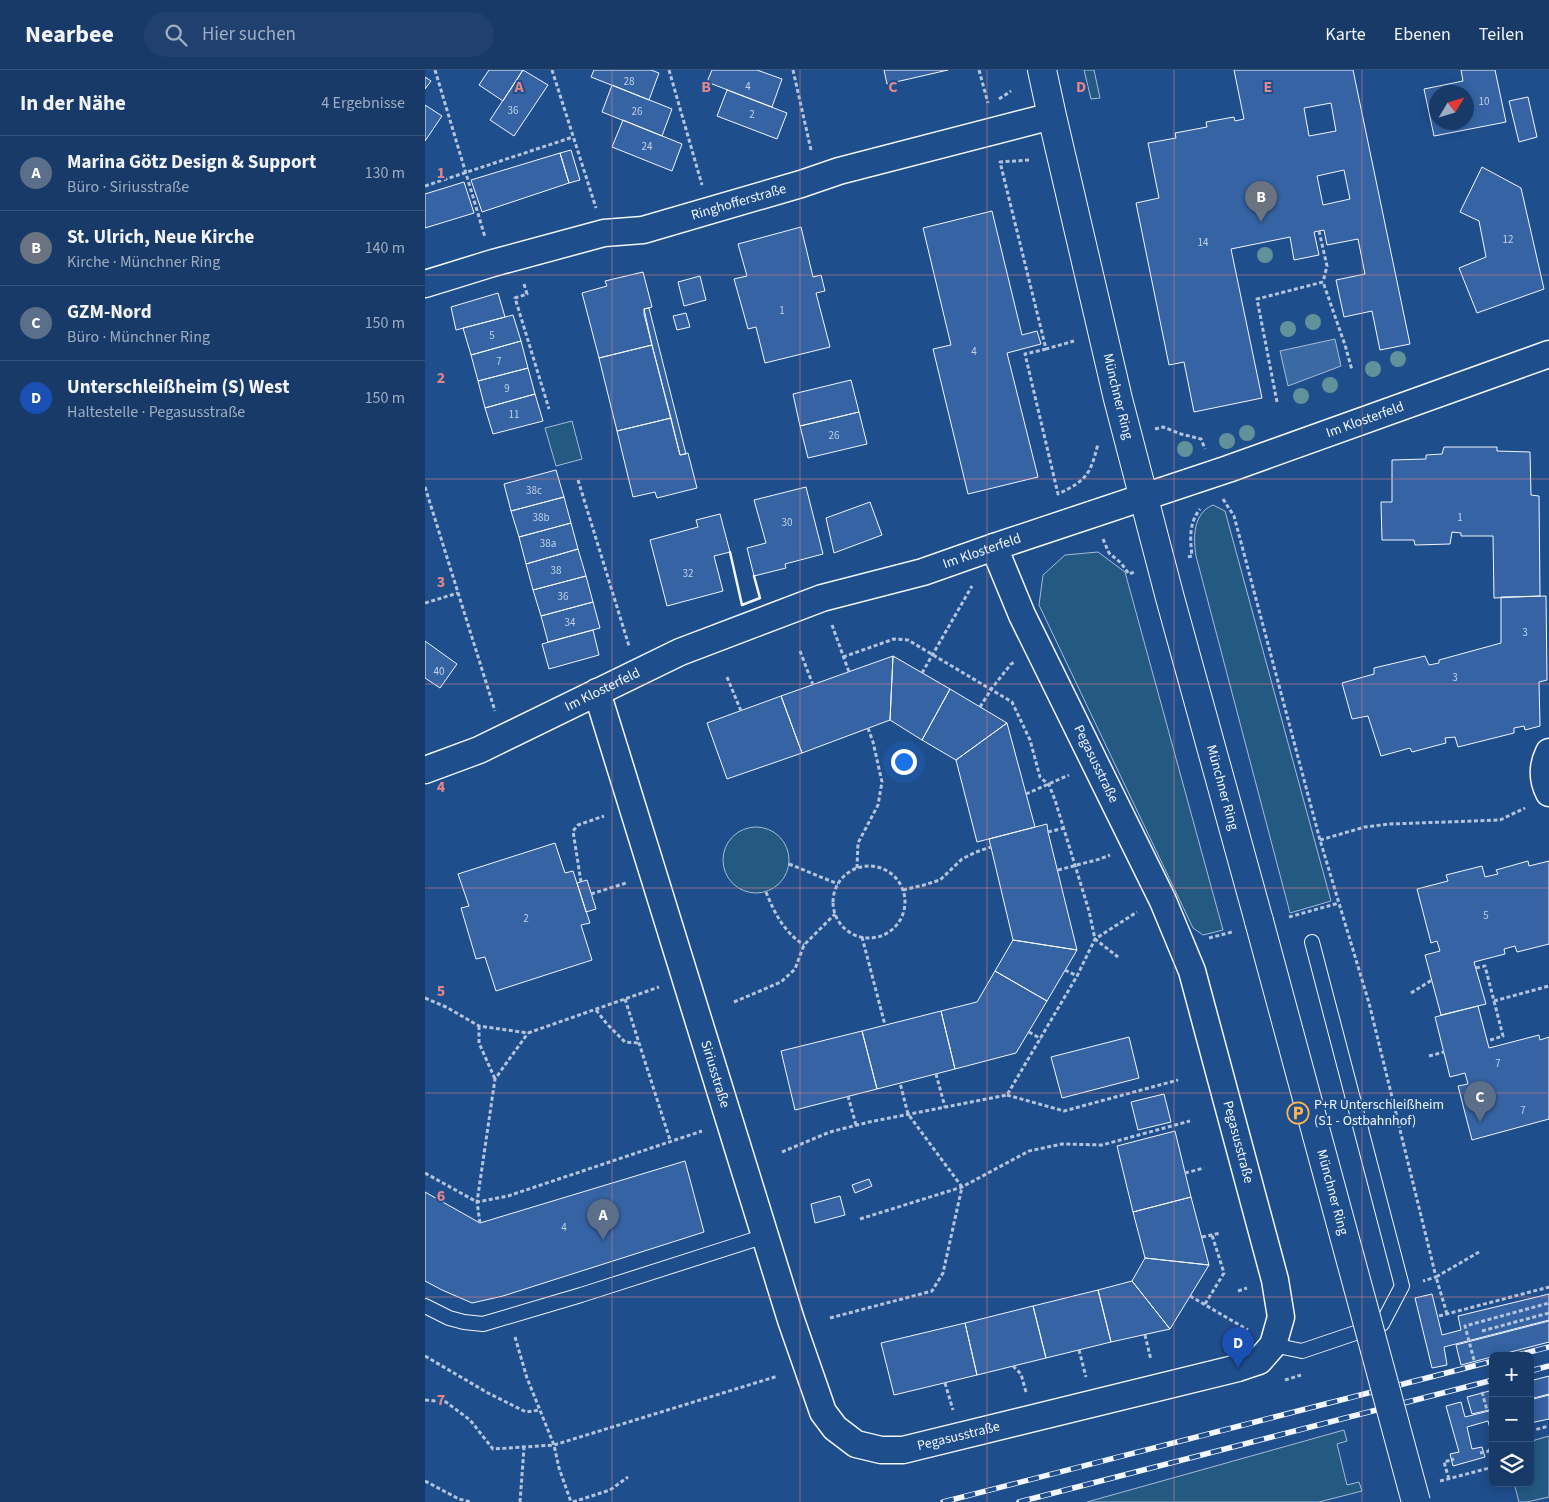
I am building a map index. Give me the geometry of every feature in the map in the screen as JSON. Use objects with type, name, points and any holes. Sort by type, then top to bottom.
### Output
[{"type":"main road","name":"Münchner Ring","points":[[1043,70],[1052,116],[1119,400],[1170,598],[1259,921],[1425,1493]]},
{"type":"street","name":"Ringhofferstraße","points":[[425,284],[604,233],[643,230],[709,212],[819,177],[1052,116]]},
{"type":"street","name":"Im Klosterfeld","points":[[425,770],[479,750],[680,652],[823,598],[923,572],[1214,474],[1549,354]]},
{"type":"street","name":"Pegasusstraße","points":[[856,1444],[881,1450],[903,1450],[1238,1368],[1259,1361],[1273,1345],[1281,1317],[1275,1280],[1192,971],[1163,901],[1022,615],[995,547]]},
{"type":"street","name":"Siriusstraße","points":[[597,692],[791,1320],[823,1412],[835,1428],[856,1444]]},
{"type":"street","points":[[1541,798],[1545,784],[1543,774],[1545,761],[1549,752]]},
{"type":"lane","points":[[1273,1345],[1302,1351],[1381,1324],[1403,1286],[1312,942]]},
{"type":"lane","points":[[425,1306],[449,1318],[483,1324],[765,1236]]},
{"type":"path","points":[[435,70],[465,173],[504,260],[527,294],[515,298],[549,409]]},
{"type":"path","points":[[552,70],[604,233]]},
{"type":"path","points":[[669,70],[709,212]]},
{"type":"path","points":[[793,70],[819,177]]},
{"type":"path","points":[[979,70],[989,106]]},
{"type":"path","points":[[425,186],[573,137]]},
{"type":"path","points":[[1029,160],[1000,162],[1046,350]]},
{"type":"path","points":[[1319,231],[1327,266],[1323,282],[1352,370]]},
{"type":"path","points":[[1277,402],[1257,299],[1323,282]]},
{"type":"path","points":[[1074,342],[1025,354],[1058,494],[1077,485],[1086,476],[1094,462],[1099,444]]},
{"type":"path","points":[[1163,427],[1181,434],[1201,438]]},
{"type":"path","points":[[1214,474],[1222,497],[1234,516],[1320,840],[1369,1003],[1436,1277],[1447,1314]]},
{"type":"path","points":[[578,480],[637,672]]},
{"type":"path","points":[[425,487],[503,738]]},
{"type":"path","points":[[1192,556],[1190,534],[1196,515],[1203,504]]},
{"type":"path","points":[[923,673],[995,547]]},
{"type":"path","points":[[1109,553],[1121,563],[1129,574]]},
{"type":"path","points":[[425,603],[458,593]]},
{"type":"path","points":[[823,598],[849,672]]},
{"type":"path","points":[[843,657],[894,639],[908,640],[992,688],[1012,702],[1030,740],[1041,777],[1049,785],[1089,910],[1095,939],[1118,957]]},
{"type":"path","points":[[980,706],[1011,664],[1040,650]]},
{"type":"path","points":[[800,651],[813,685]]},
{"type":"path","points":[[727,678],[741,710]]},
{"type":"path","points":[[857,868],[858,843],[877,806],[882,782],[868,728]]},
{"type":"path","points":[[1026,794],[1095,763]]},
{"type":"path","points":[[1320,840],[1365,827],[1381,825],[1500,820],[1541,798]]},
{"type":"path","points":[[581,882],[573,831],[579,825],[604,816]]},
{"type":"path","points":[[1048,832],[1064,828]]},
{"type":"path","points":[[1058,870],[1099,859],[1135,843]]},
{"type":"path","points":[[903,890],[924,886],[940,880],[962,859],[991,847]]},
{"type":"path","points":[[789,864],[838,884]]},
{"type":"path","points":[[879,867],[889,872],[898,880],[903,890],[905,902],[903,914],[897,925],[887,933],[863,938],[851,933],[841,925],[835,914],[834,894],[838,884],[843,877],[857,868],[879,867]]},
{"type":"path","points":[[591,894],[625,882]]},
{"type":"path","points":[[767,892],[784,928],[804,946]]},
{"type":"path","points":[[1007,1095],[1077,976],[1095,939],[1133,914],[1163,901]]},
{"type":"path","points":[[734,1002],[781,982],[795,969],[804,946],[835,914]]},
{"type":"path","points":[[863,938],[885,1025]]},
{"type":"path","points":[[1476,968],[1485,966],[1503,1036],[1487,1040]]},
{"type":"path","points":[[1065,970],[1077,976]]},
{"type":"path","points":[[1411,993],[1432,980]]},
{"type":"path","points":[[1494,1001],[1549,986]]},
{"type":"path","points":[[425,998],[446,1007],[479,1026],[528,1033],[656,988]]},
{"type":"path","points":[[625,999],[670,1140]]},
{"type":"path","points":[[596,1010],[625,1042],[639,1043]]},
{"type":"path","points":[[479,1026],[479,1043],[495,1079]]},
{"type":"path","points":[[1029,1032],[1041,1039]]},
{"type":"path","points":[[480,1222],[477,1202],[495,1079],[528,1033]]},
{"type":"path","points":[[1429,1056],[1444,1052]]},
{"type":"path","points":[[936,1074],[945,1107]]},
{"type":"path","points":[[782,1152],[830,1132],[856,1125],[1007,1095],[1064,1112],[1178,1080]]},
{"type":"path","points":[[900,1083],[907,1114],[963,1187]]},
{"type":"path","points":[[848,1096],[856,1125]]},
{"type":"path","points":[[860,1219],[963,1187],[1029,1151],[1063,1144],[1102,1145],[1190,1121]]},
{"type":"path","points":[[425,1173],[477,1202],[508,1196],[670,1140],[702,1131]]},
{"type":"path","points":[[1185,1174],[1203,1168]]},
{"type":"path","points":[[830,1318],[932,1291],[943,1273],[963,1187]]},
{"type":"path","points":[[1202,1237],[1221,1233]]},
{"type":"path","points":[[1205,1304],[1224,1274],[1213,1235]]},
{"type":"path","points":[[1419,1282],[1436,1277],[1479,1252]]},
{"type":"path","points":[[1439,1316],[1549,1287]]},
{"type":"path","points":[[1190,1296],[1273,1345]]},
{"type":"path","points":[[1474,1360],[1465,1326],[1549,1303]]},
{"type":"path","points":[[1482,1331],[1549,1313]]},
{"type":"path","points":[[509,1317],[527,1378],[554,1445],[559,1468],[572,1502],[610,1490],[628,1477]]},
{"type":"path","points":[[425,1356],[488,1393],[526,1412],[540,1410]]},
{"type":"path","points":[[425,1400],[446,1402],[470,1420],[493,1449],[524,1448],[554,1445],[778,1376]]},
{"type":"path","points":[[1482,1392],[1487,1410]]},
{"type":"path","points":[[1534,1430],[1549,1426]]},
{"type":"path","points":[[519,1502],[524,1448]]},
{"type":"path","points":[[1480,1453],[1489,1451]]},
{"type":"path","points":[[1449,1479],[1444,1462],[1454,1460]]},
{"type":"path","points":[[1425,1493],[1449,1479],[1489,1467]]},
{"type":"path","points":[[425,1481],[459,1499],[471,1502]]},
{"type":"shaded area","points":[[1084,70],[1094,70],[1100,98],[1091,99]]},
{"type":"shaded area","points":[[1335,339],[1341,366],[1288,386],[1280,351]]},
{"type":"shaded area","points":[[572,421],[582,459],[556,466],[545,428]]},
{"type":"shaded area","points":[[1213,505],[1225,511],[1331,901],[1290,913],[1196,556],[1195,534],[1198,520],[1206,509]]},
{"type":"shaded area","points":[[1098,552],[1125,572],[1223,930],[1203,935],[1193,928],[1039,605],[1043,575],[1065,555]]},
{"type":"shaded area","points":[[762,827],[780,836],[787,847],[789,860],[787,873],[780,884],[769,891],[750,893],[732,884],[725,873],[723,854],[732,836],[743,829]]},
{"type":"shaded area","points":[[1344,1430],[1347,1441],[1337,1444],[1347,1485],[1359,1482],[1362,1491],[1319,1502],[1087,1502]]},
{"type":"shaded area","points":[[1549,1436],[1549,1497],[1519,1502],[1515,1487],[1534,1487],[1535,1440]]},
{"type":"building","points":[[489,70],[523,70],[503,101],[479,85]]},
{"type":"building","points":[[523,70],[548,85],[514,136],[490,120]]},
{"type":"building","points":[[594,70],[651,70],[659,73],[649,100],[591,77]]},
{"type":"building","points":[[712,70],[757,70],[782,79],[772,107],[707,82]]},
{"type":"building","points":[[884,70],[948,70],[887,84]]},
{"type":"building","points":[[1234,70],[1353,70],[1410,344],[1380,350],[1372,311],[1344,317],[1336,280],[1365,274],[1358,239],[1327,245],[1324,230],[1314,232],[1319,255],[1294,260],[1290,237],[1231,249],[1262,398],[1194,412],[1184,362],[1169,365],[1136,203],[1159,198],[1148,143],[1176,138],[1175,133],[1207,127],[1206,122],[1234,117],[1235,121],[1244,119]],"holes":[[[1331,103],[1336,131],[1309,136],[1304,108]],[[1344,170],[1350,199],[1323,205],[1317,176]]]},
{"type":"building","points":[[1461,70],[1495,70],[1506,122],[1474,128],[1474,85],[1444,85],[1463,81]]},
{"type":"building","points":[[425,77],[431,81],[425,89]]},
{"type":"building","points":[[612,85],[672,109],[662,136],[602,112]]},
{"type":"building","points":[[1429,88],[1429,112],[1424,89]]},
{"type":"building","points":[[727,90],[787,113],[777,139],[717,116]]},
{"type":"building","points":[[1528,97],[1537,137],[1519,142],[1509,101]]},
{"type":"building","points":[[425,105],[442,116],[425,141]]},
{"type":"building","points":[[623,120],[682,144],[672,171],[612,147]]},
{"type":"building","points":[[1433,130],[1465,130],[1434,136]]},
{"type":"building","points":[[571,150],[580,180],[569,183],[560,153]]},
{"type":"building","points":[[560,153],[569,183],[482,212],[471,180]]},
{"type":"building","points":[[1482,167],[1521,188],[1544,289],[1477,313],[1459,268],[1486,257],[1479,221],[1460,212]]},
{"type":"building","points":[[464,182],[474,213],[425,228],[425,194]]},
{"type":"building","points":[[992,211],[1022,335],[1037,331],[1041,344],[1007,353],[1038,477],[968,494],[933,349],[951,345],[923,228]]},
{"type":"building","points":[[801,227],[813,277],[821,275],[825,291],[816,293],[830,347],[765,363],[756,327],[748,329],[734,279],[747,276],[738,244]]},
{"type":"building","points":[[643,272],[652,307],[644,309],[652,345],[599,358],[582,293],[607,286],[605,281]]},
{"type":"building","points":[[700,276],[706,300],[684,306],[678,282]]},
{"type":"building","points":[[498,293],[505,317],[456,330],[451,307]]},
{"type":"building","points":[[649,308],[686,454],[680,455],[644,314],[644,309]]},
{"type":"building","points":[[686,313],[690,327],[677,330],[673,316]]},
{"type":"building","points":[[513,315],[521,341],[471,355],[463,328]]},
{"type":"building","points":[[521,341],[528,368],[478,381],[471,355]]},
{"type":"building","points":[[652,345],[671,418],[617,431],[599,358]]},
{"type":"building","points":[[528,368],[535,394],[485,408],[478,381]]},
{"type":"building","points":[[851,380],[859,412],[800,426],[793,394]]},
{"type":"building","points":[[535,394],[543,421],[493,434],[485,408]]},
{"type":"building","points":[[859,412],[867,444],[808,458],[800,426]]},
{"type":"building","points":[[671,418],[680,455],[688,453],[697,488],[657,498],[655,492],[633,497],[617,431]]},
{"type":"building","points":[[1444,447],[1497,447],[1497,451],[1530,452],[1531,495],[1539,496],[1540,596],[1494,598],[1493,536],[1461,536],[1461,533],[1452,532],[1450,544],[1415,545],[1414,540],[1382,540],[1381,502],[1392,502],[1392,460],[1426,459],[1426,455],[1442,454]]},
{"type":"building","points":[[556,470],[564,497],[511,511],[504,484]]},
{"type":"building","points":[[806,487],[823,554],[785,564],[786,568],[754,576],[747,548],[766,543],[754,500]]},
{"type":"building","points":[[564,497],[571,523],[519,537],[511,511]]},
{"type":"building","points":[[870,502],[882,535],[834,553],[826,518]]},
{"type":"building","points":[[720,514],[730,552],[714,556],[723,591],[667,606],[650,540],[698,527],[696,520]]},
{"type":"building","points":[[571,523],[578,549],[526,564],[519,537]]},
{"type":"building","points":[[578,549],[586,576],[533,590],[526,564]]},
{"type":"building","points":[[586,576],[593,602],[541,616],[533,590]]},
{"type":"building","points":[[1546,596],[1547,680],[1539,682],[1540,726],[1525,730],[1524,726],[1514,728],[1514,733],[1458,747],[1455,737],[1445,738],[1446,743],[1412,752],[1410,748],[1381,756],[1368,716],[1352,719],[1342,683],[1374,674],[1374,668],[1425,656],[1429,665],[1439,663],[1439,660],[1501,643],[1501,597]]},
{"type":"building","points":[[593,602],[600,628],[548,642],[541,616]]},
{"type":"building","points":[[593,630],[599,655],[549,669],[542,644]]},
{"type":"building","points":[[425,641],[457,664],[440,688],[425,678]]},
{"type":"building","points":[[893,656],[950,689],[922,740],[890,720]]},
{"type":"building","points":[[893,656],[890,720],[802,753],[781,696]]},
{"type":"building","points":[[950,689],[1007,723],[956,760],[922,740]]},
{"type":"building","points":[[781,696],[802,753],[727,779],[707,723]]},
{"type":"building","points":[[1007,723],[1035,827],[977,842],[956,760]]},
{"type":"building","points":[[1047,824],[1077,950],[1013,940],[989,839]]},
{"type":"building","points":[[555,843],[565,873],[573,871],[590,923],[581,925],[592,960],[496,991],[485,957],[476,959],[461,908],[469,906],[458,874]]},
{"type":"building","points":[[1528,861],[1529,866],[1549,861],[1549,944],[1517,952],[1515,946],[1504,949],[1505,954],[1474,962],[1486,1004],[1441,1015],[1425,955],[1440,951],[1437,941],[1431,943],[1417,889],[1448,881],[1446,875],[1482,866],[1485,877],[1498,874],[1496,870]]},
{"type":"building","points":[[587,880],[596,909],[586,912],[577,883]]},
{"type":"building","points":[[1013,940],[1077,950],[1047,1001],[995,971]]},
{"type":"building","points":[[995,971],[1047,1001],[1016,1053],[955,1069],[941,1011],[977,1002]]},
{"type":"building","points":[[1478,1006],[1489,1048],[1539,1035],[1540,1040],[1549,1037],[1549,1119],[1472,1140],[1458,1086],[1468,1084],[1465,1073],[1450,1077],[1435,1017]]},
{"type":"building","points":[[941,1011],[955,1069],[877,1089],[862,1031]]},
{"type":"building","points":[[862,1031],[877,1089],[795,1110],[781,1051]]},
{"type":"building","points":[[1129,1037],[1139,1078],[1062,1098],[1051,1057]]},
{"type":"building","points":[[1164,1094],[1171,1122],[1138,1130],[1131,1102]]},
{"type":"building","points":[[1175,1131],[1191,1197],[1133,1212],[1117,1146]]},
{"type":"building","points":[[685,1161],[704,1232],[503,1296],[472,1303],[425,1281],[425,1192],[480,1223]]},
{"type":"building","points":[[869,1179],[872,1186],[855,1193],[852,1185]]},
{"type":"building","points":[[840,1196],[845,1215],[815,1223],[811,1204]]},
{"type":"building","points":[[1191,1197],[1209,1265],[1145,1258],[1133,1212]]},
{"type":"building","points":[[1145,1258],[1209,1265],[1170,1329],[1132,1281]]},
{"type":"building","points":[[1132,1281],[1170,1329],[1111,1342],[1098,1290]]},
{"type":"building","points":[[1098,1290],[1111,1342],[1046,1358],[1033,1306]]},
{"type":"building","points":[[1432,1294],[1442,1335],[1461,1330],[1458,1316],[1549,1294],[1549,1320],[1444,1347],[1447,1365],[1432,1368],[1415,1298]]},
{"type":"building","points":[[1033,1306],[1046,1358],[977,1375],[965,1323]]},
{"type":"building","points":[[1549,1321],[1549,1342],[1511,1352],[1489,1352],[1489,1358],[1461,1365],[1456,1345]]},
{"type":"building","points":[[965,1323],[977,1375],[894,1395],[881,1343]]},
{"type":"building","points":[[1549,1376],[1549,1394],[1534,1398],[1534,1380]]},
{"type":"building","points":[[1489,1391],[1489,1410],[1472,1414],[1467,1397]]},
{"type":"building","points":[[1549,1395],[1549,1419],[1534,1422],[1534,1399]]},
{"type":"building","points":[[1461,1402],[1465,1417],[1489,1411],[1489,1425],[1488,1421],[1467,1427],[1472,1449],[1482,1447],[1485,1457],[1453,1466],[1450,1454],[1459,1452],[1446,1406]]},
{"type":"railway","points":[[1530,1352],[1549,1347]]},
{"type":"railway","points":[[943,1502],[1489,1362]]},
{"type":"railway","points":[[1534,1370],[1549,1366]]},
{"type":"railway","points":[[1019,1502],[1489,1381]]},
{"type":"wall","points":[[730,552],[742,605],[760,598],[754,576]]},
{"type":"place","name":"St. Ulrich, Neue Kirche","points":[[1261,222]]},
{"type":"place","name":"P+R Unterschleißheim (S1 - Ostbahnhof)","points":[[1298,1113]]},
{"type":"place","name":"GZM-Nord","points":[[1480,1122]]},
{"type":"place","name":"Marina Götz Design & Support","points":[[603,1240]]},
{"type":"place","name":"Unterschleißheim (S) West","points":[[1238,1368]]}]
